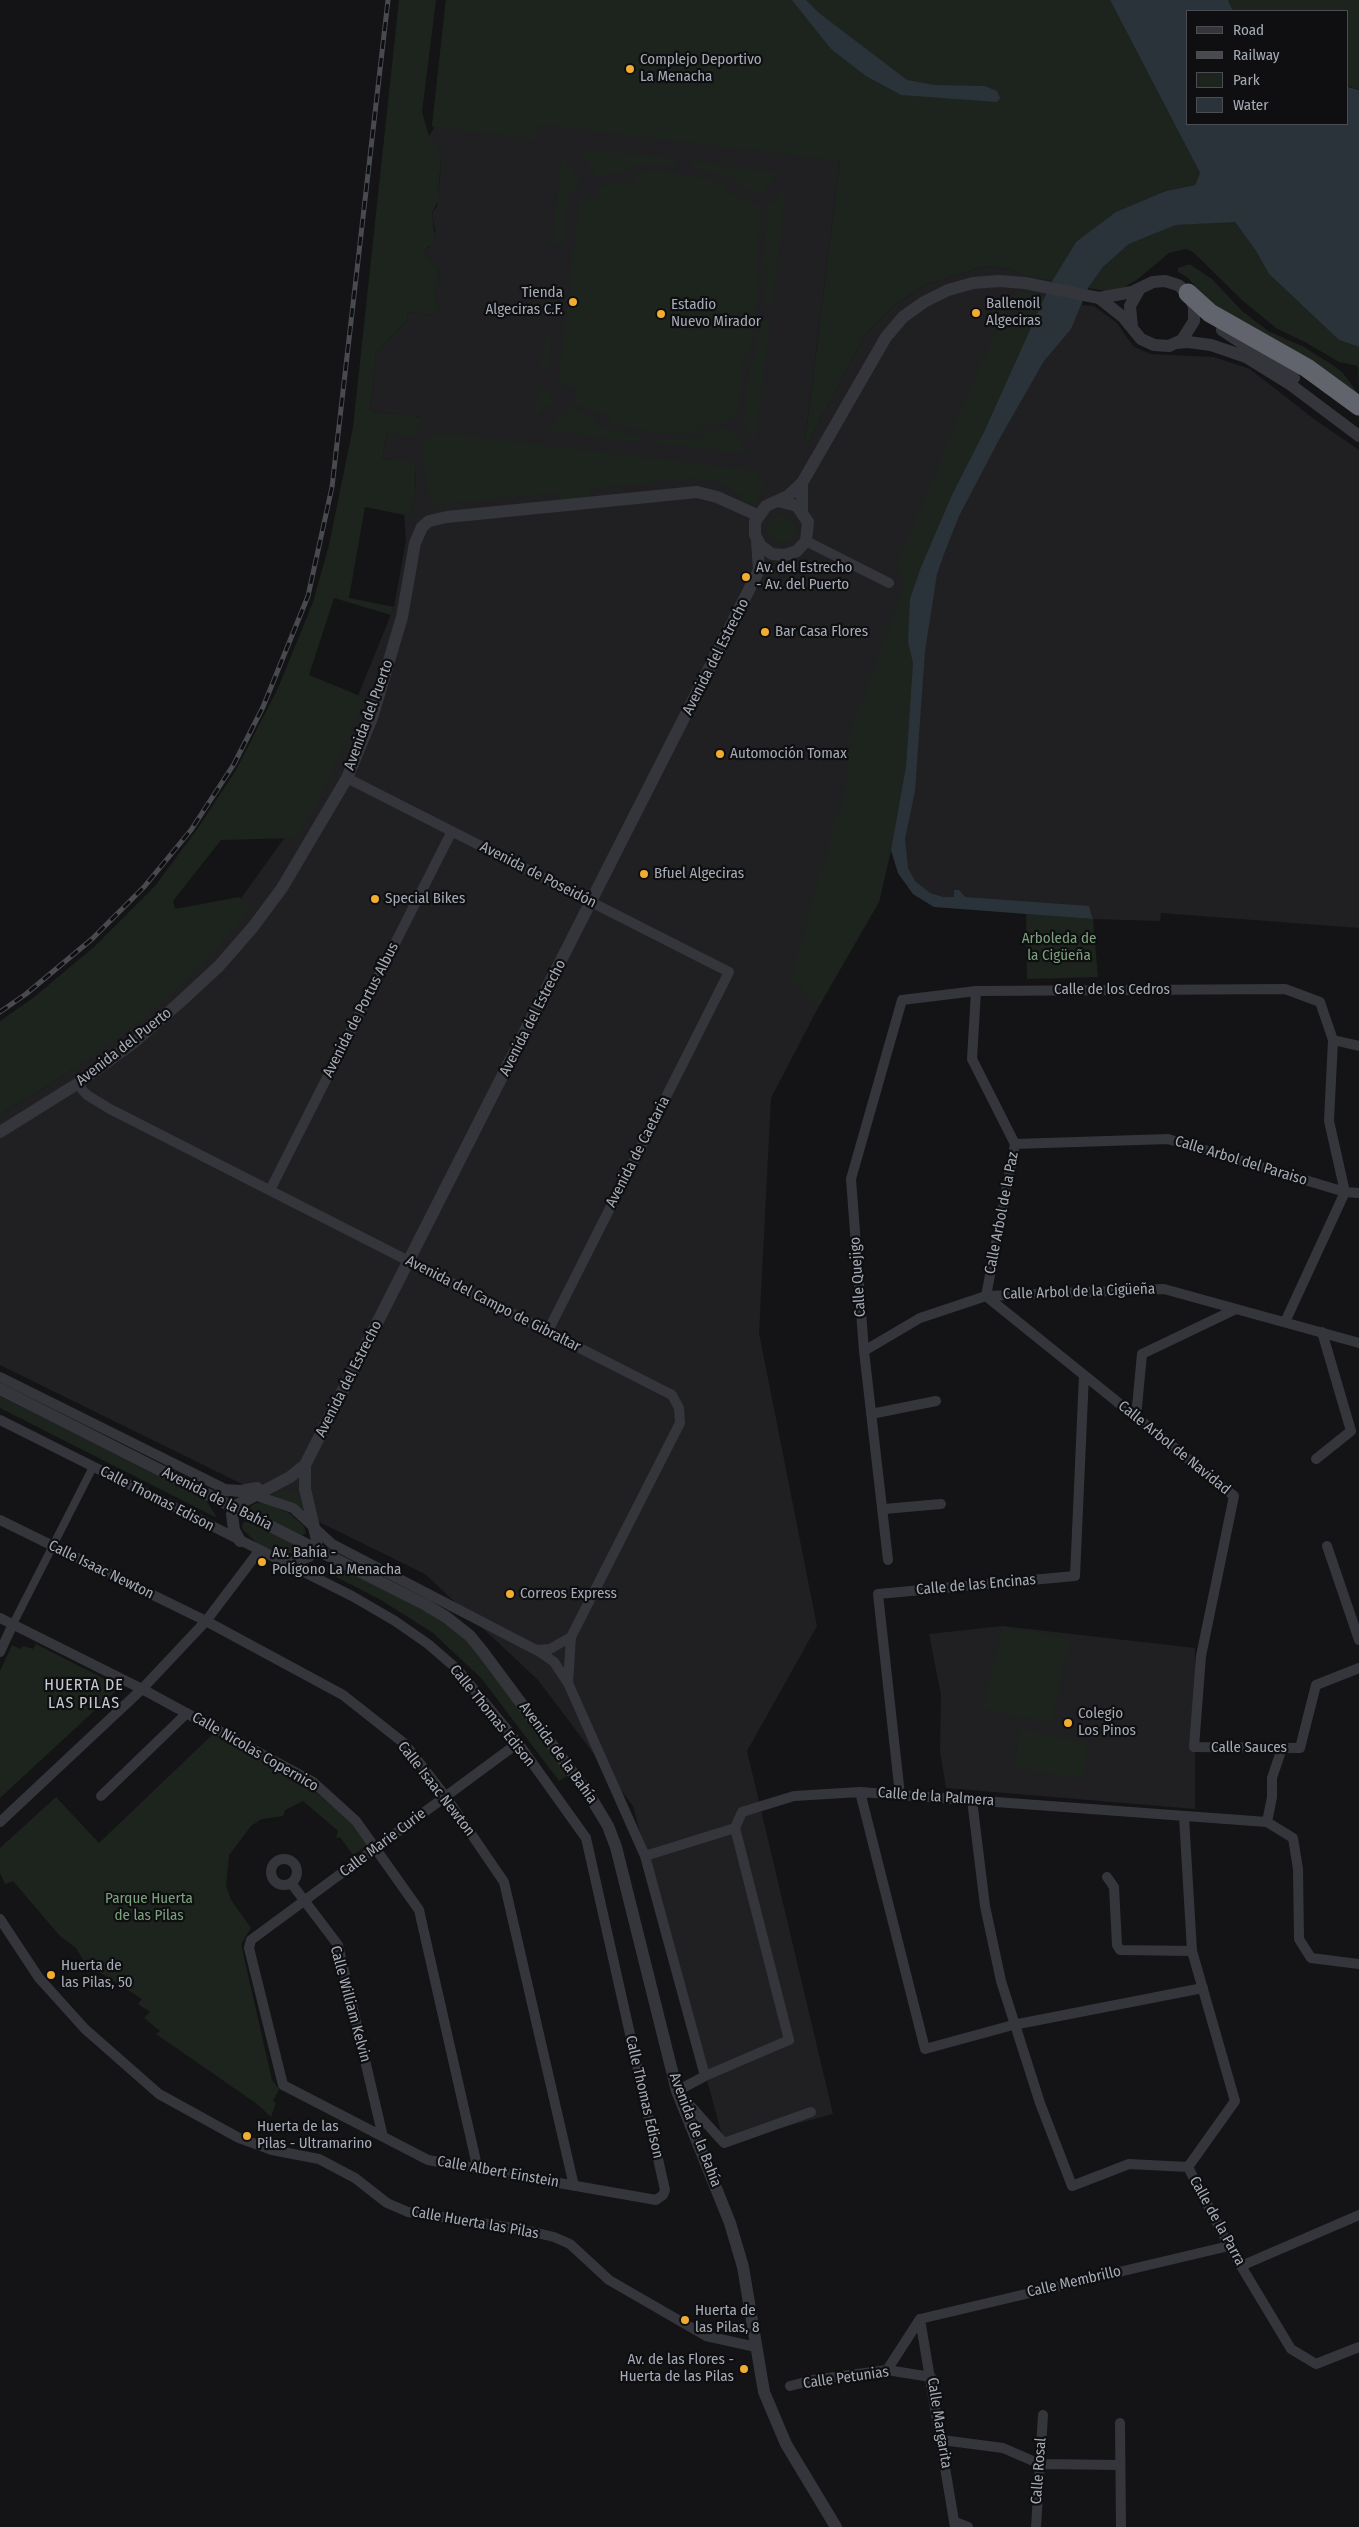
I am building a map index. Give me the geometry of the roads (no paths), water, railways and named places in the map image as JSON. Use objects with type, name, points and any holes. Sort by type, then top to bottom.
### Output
[{"type":"highway","points":[[1191,300],[1210,314],[1307,368],[1359,406]]},
{"type":"street","points":[[759,570],[754,528],[757,516],[766,506],[788,496],[802,483],[886,337],[903,318],[924,302],[948,290],[964,286],[999,281],[1025,283],[1099,298],[1126,294],[1153,282],[1165,281],[1178,285],[1214,324],[1280,368],[1359,426]]},
{"type":"street","points":[[1132,327],[1130,306],[1142,287]]},
{"type":"street","points":[[1099,298],[1123,317],[1141,339],[1154,345],[1188,342],[1211,345],[1246,357],[1291,385],[1359,436]]},
{"type":"street","points":[[1176,343],[1191,328],[1191,300]]},
{"type":"street","points":[[759,570],[771,561],[797,551],[806,541],[808,522],[802,510],[802,483]]},
{"type":"street","name":"Avenida del Puerto","points":[[0,1132],[77,1084],[133,1043],[178,1004],[224,959],[253,927],[282,888],[347,778],[372,718],[402,617],[417,535],[429,521],[447,517],[697,492],[717,497],[757,516]]},
{"type":"street","points":[[778,501],[791,503],[802,510]]},
{"type":"street","points":[[757,541],[766,551],[784,555]]},
{"type":"street","points":[[806,541],[889,582]]},
{"type":"street","name":"Avenida del Estrecho","points":[[305,1465],[592,903],[759,570]]},
{"type":"street","name":"Avenida de Poseidón","points":[[347,778],[729,972]]},
{"type":"street","name":"Avenida de Portus Albus","points":[[270,1190],[452,831]]},
{"type":"street","name":"Avenida de Caetaria","points":[[548,1331],[729,972]]},
{"type":"street","name":"Calle de los Cedros","points":[[902,1000],[976,991],[1285,989],[1320,1002],[1333,1040]]},
{"type":"street","name":"Calle Arbol de la Paz","points":[[976,991],[972,1059],[1015,1144],[986,1296]]},
{"type":"street","name":"Calle Quejigo","points":[[888,1560],[884,1509],[864,1351],[851,1179],[902,1000]]},
{"type":"street","points":[[1285,1322],[1345,1192],[1329,1121],[1333,1040],[1359,1046]]},
{"type":"street","name":"Avenida del Campo de Gibraltar","points":[[77,1084],[87,1094],[110,1109],[548,1331],[672,1395],[677,1401],[680,1423],[571,1637],[568,1683]]},
{"type":"street","name":"Calle Arbol del Paraiso","points":[[1015,1144],[1168,1139],[1345,1192],[1359,1193]]},
{"type":"street","name":"Calle Arbol de la Cigüeña","points":[[864,1351],[920,1318],[986,1296],[1164,1289],[1359,1343]]},
{"type":"street","name":"Calle Arbol de Navidad","points":[[986,1296],[1234,1496],[1201,1656],[1194,1747]]},
{"type":"street","points":[[1136,1417],[1142,1354],[1236,1308]]},
{"type":"street","points":[[1316,1460],[1351,1431],[1322,1332]]},
{"type":"street","name":"Calle de las Encinas","points":[[900,1795],[878,1594],[1075,1576],[1084,1375]]},
{"type":"street","name":"Avenida de la Bahía","points":[[0,1377],[223,1490],[253,1495],[293,1508],[338,1548],[536,1650],[554,1662],[568,1683],[645,1856]]},
{"type":"street","name":"Avenida de la Bahía","points":[[0,1389],[426,1605],[458,1626],[483,1652],[596,1804],[608,1826],[616,1847],[677,2091],[730,2223],[742,2267],[764,2392],[786,2444],[836,2527]]},
{"type":"street","points":[[871,1414],[936,1401]]},
{"type":"street","name":"Calle Thomas Edison","points":[[0,1420],[288,1564],[396,1621],[428,1644],[457,1669],[518,1743],[586,1838],[665,2190],[663,2195]]},
{"type":"street","points":[[240,1541],[234,1530],[233,1508],[238,1502],[281,1481],[305,1465]]},
{"type":"street","points":[[288,1564],[301,1560],[315,1549],[316,1530],[305,1489],[305,1465]]},
{"type":"street","points":[[0,1652],[93,1466]]},
{"type":"street","points":[[223,1490],[241,1491],[281,1481]]},
{"type":"street","points":[[884,1509],[941,1504]]},
{"type":"street","name":"Calle Isaac Newton","points":[[0,1520],[206,1622],[343,1695],[405,1744],[446,1796],[504,1882],[574,2186]]},
{"type":"street","points":[[1327,1546],[1359,1640]]},
{"type":"street","points":[[0,1822],[142,1689],[206,1622],[258,1550]]},
{"type":"street","name":"Calle Nicolas Copernico","points":[[0,1618],[142,1689],[313,1782],[356,1821],[419,1910],[478,2170]]},
{"type":"street","points":[[536,1650],[550,1649],[571,1637]]},
{"type":"street","name":"Calle Sauces","points":[[1194,1747],[1300,1748],[1316,1685],[1359,1668]]},
{"type":"street","points":[[101,1796],[187,1713]]},
{"type":"street","name":"Calle Marie Curie","points":[[249,1944],[251,1940],[518,1743]]},
{"type":"street","points":[[1267,1822],[1272,1797],[1272,1778],[1282,1748]]},
{"type":"street","points":[[860,1792],[924,2049],[1013,2025],[1204,1988]]},
{"type":"street","name":"Calle de la Palmera","points":[[735,1828],[742,1812],[794,1796],[860,1792],[1267,1822],[1293,1838],[1298,1870],[1299,1939],[1307,1952],[1311,1958],[1359,1964]]},
{"type":"street","points":[[972,1800],[992,1948],[1013,2025],[1072,2186],[1129,2164],[1188,2167]]},
{"type":"street","name":"Calle de la Parra","points":[[1184,1817],[1192,1951],[1235,2101],[1188,2167],[1229,2246],[1291,2349],[1316,2364],[1359,2347]]},
{"type":"street","points":[[705,2076],[645,1856],[735,1828],[789,2040],[705,2076],[677,2091],[724,2143],[811,2112]]},
{"type":"street","points":[[1107,1877],[1114,1887],[1117,1945],[1120,1950],[1192,1951]]},
{"type":"street","name":"Calle William Kelvin","points":[[291,1883],[338,1945],[383,2137]]},
{"type":"street","name":"Calle Huerta las Pilas","points":[[0,1919],[39,1978],[85,2029],[159,2094],[238,2138],[272,2150],[319,2159],[355,2178],[387,2203],[408,2212],[511,2227],[554,2237],[570,2244],[609,2280],[706,2336],[756,2347]]},
{"type":"street","name":"Calle Albert Einstein","points":[[249,1944],[283,2085],[428,2160],[656,2200],[663,2195]]},
{"type":"street","points":[[1242,2266],[1359,2214]]},
{"type":"street","name":"Calle Membrillo","points":[[920,2319],[1229,2246]]},
{"type":"street","points":[[887,2370],[920,2319]]},
{"type":"street","name":"Calle Margarita","points":[[920,2319],[955,2524]]},
{"type":"street","name":"Calle Petunias","points":[[790,2386],[813,2380],[887,2370],[931,2377]]},
{"type":"street","name":"Calle Rosal","points":[[1036,2527],[1043,2415]]},
{"type":"street","points":[[1120,2423],[1121,2527]]},
{"type":"street","points":[[942,2440],[1004,2448],[1040,2464],[1120,2465]]},
{"type":"street","points":[[955,2524],[968,2527]]},
{"type":"water","points":[[792,0],[806,0],[819,13],[907,80],[934,85],[985,86],[997,91],[1000,98],[997,102],[901,95],[866,76],[831,49]]},
{"type":"water","points":[[1110,0],[1228,0],[1233,10],[1186,10],[1186,125],[1349,125],[1349,87],[1359,90],[1359,347],[1339,340],[1269,274],[1256,251],[1235,222],[1176,225],[1129,244],[1103,267],[1088,288],[1071,329],[1044,361],[1001,436],[959,516],[937,574],[925,651],[915,791],[905,839],[908,868],[915,881],[930,893],[943,897],[954,897],[954,890],[959,890],[965,897],[1089,906],[1093,919],[934,907],[913,894],[898,873],[891,850],[906,767],[913,663],[908,642],[910,599],[921,567],[952,495],[985,430],[1052,281],[1076,242],[1116,212],[1166,191],[1195,185],[1200,173]]},
{"type":"railway","points":[[0,1012],[26,994],[92,939],[144,887],[191,830],[234,764],[263,707],[308,596],[332,487],[388,0]]},
{"type":"place","name":"Complejo Deportivo La Menacha","points":[[630,69]]},
{"type":"place","name":"Tienda Algeciras C.F.","points":[[573,302]]},
{"type":"place","name":"Ballenoil Algeciras","points":[[976,313]]},
{"type":"place","name":"Estadio Nuevo Mirador","points":[[661,314]]},
{"type":"place","name":"Av. del Estrecho - Av. del Puerto","points":[[746,577]]},
{"type":"place","name":"Bar Casa Flores","points":[[765,632]]},
{"type":"place","name":"Automoción Tomax","points":[[720,754]]},
{"type":"place","name":"Bfuel Algeciras","points":[[644,874]]},
{"type":"place","name":"Special Bikes","points":[[375,899]]},
{"type":"place","name":"Av. Bahía - Polígono La Menacha","points":[[262,1562]]},
{"type":"place","name":"Correos Express","points":[[510,1594]]},
{"type":"place","name":"Colegio Los Pinos","points":[[1068,1723]]},
{"type":"place","name":"Huerta de las Pilas, 50","points":[[51,1975]]},
{"type":"place","name":"Huerta de las Pilas - Ultramarino","points":[[247,2136]]},
{"type":"place","name":"Huerta de las Pilas, 8","points":[[685,2320]]},
{"type":"place","name":"Av. de las Flores - Huerta de las Pilas","points":[[744,2369]]},
{"type":"district","name":"HUERTA DE LAS PILAS","points":[[84,1695]]},
{"type":"park label","name":"Arboleda de la Cigüeña","points":[[1059,948]]},
{"type":"park label","name":"Parque Huerta de las Pilas","points":[[149,1908]]}]
